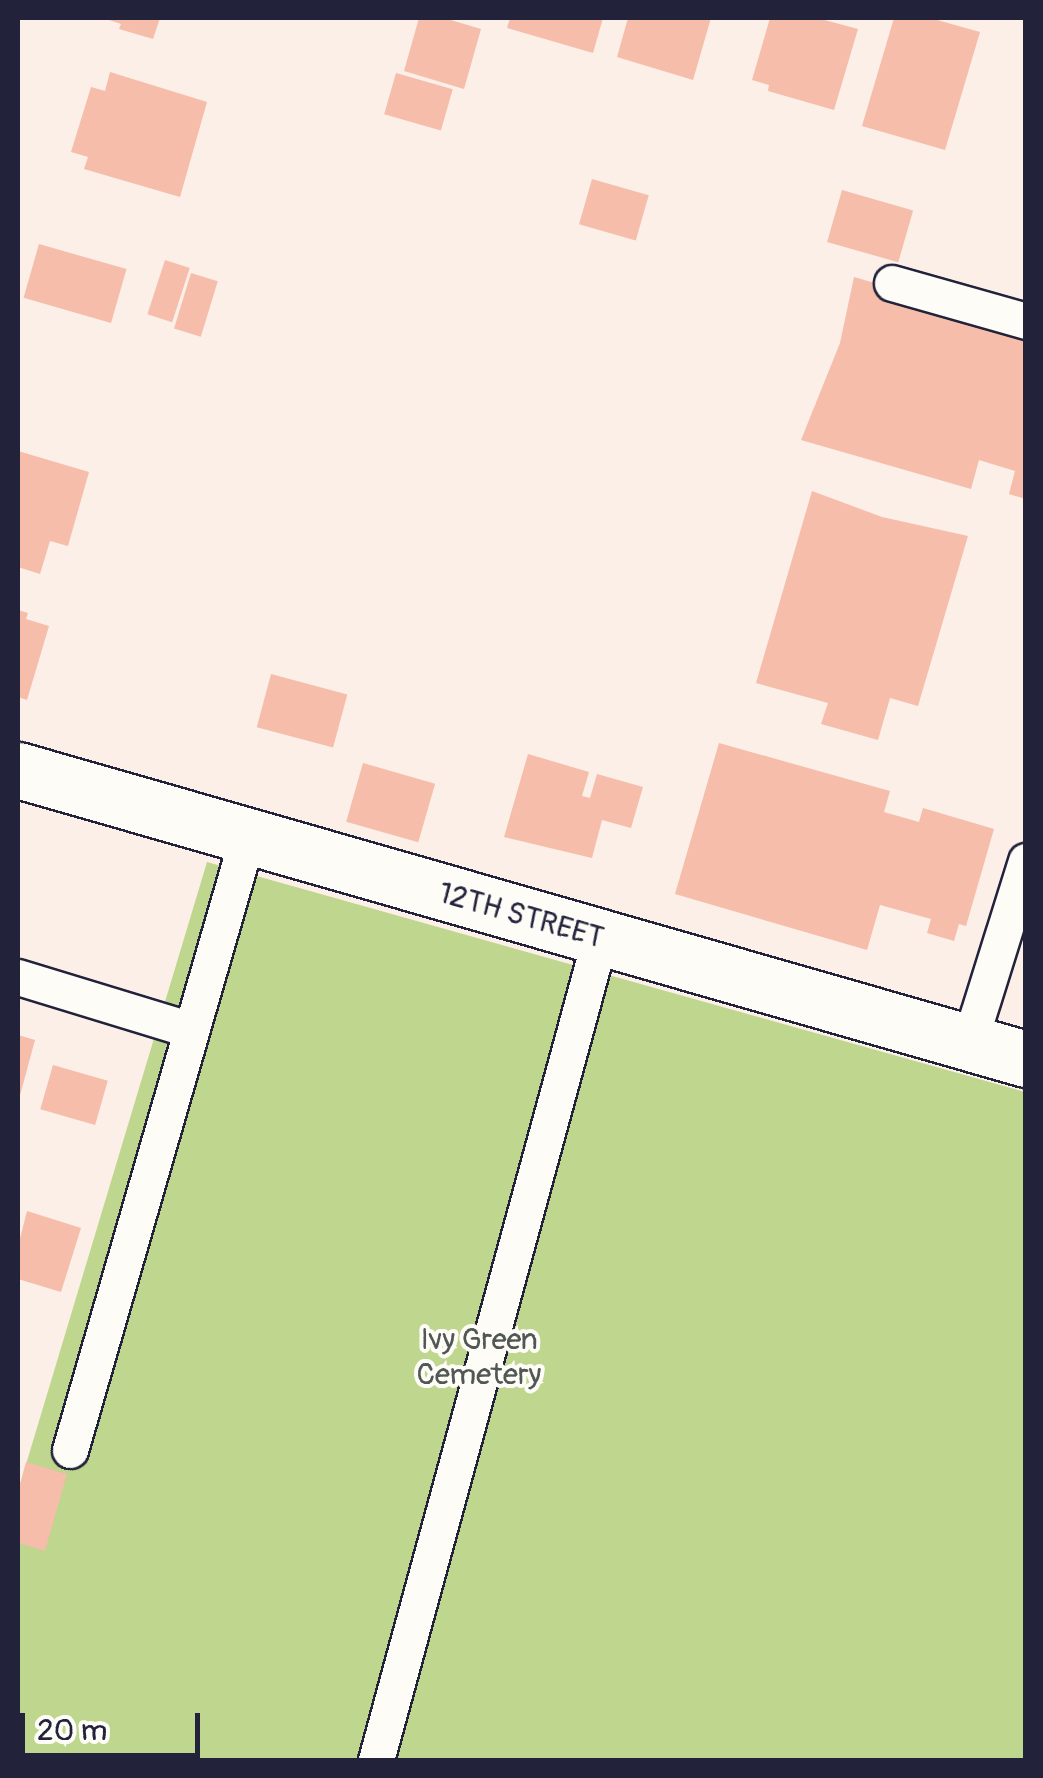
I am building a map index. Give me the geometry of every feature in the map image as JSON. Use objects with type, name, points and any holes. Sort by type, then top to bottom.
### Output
[{"type":"street","name":"12TH STREET","points":[[18,770],[1026,1059]]},
{"type":"lane","points":[[892,283],[1026,322]]},
{"type":"lane","points":[[70,1450],[247,838]]},
{"type":"lane","points":[[969,1043],[1026,861]]},
{"type":"lane","points":[[376,1760],[600,938]]},
{"type":"lane","points":[[18,977],[191,1030]]},
{"type":"green space","name":"Ivy Green Cemetery","points":[[207,862],[1025,1092],[1025,1760],[18,1760],[18,1491]]},
{"type":"building","points":[[103,18],[160,18],[153,39],[119,29],[121,24]]},
{"type":"building","points":[[419,18],[444,18],[481,29],[464,89],[404,71]]},
{"type":"building","points":[[510,18],[603,18],[593,53],[507,28]]},
{"type":"building","points":[[628,18],[711,18],[693,80],[617,57]]},
{"type":"building","points":[[770,18],[817,18],[858,29],[834,110],[768,91],[769,85],[752,80]]},
{"type":"building","points":[[894,18],[930,18],[980,32],[945,150],[862,126]]},
{"type":"building","points":[[110,72],[207,102],[180,197],[84,169],[88,157],[71,152],[91,87],[105,91]]},
{"type":"building","points":[[396,73],[453,89],[441,131],[384,114]]},
{"type":"building","points":[[592,179],[649,195],[636,240],[579,224]]},
{"type":"building","points":[[842,190],[913,210],[898,262],[827,242]]},
{"type":"building","points":[[39,244],[126,269],[111,323],[24,298]]},
{"type":"building","points":[[165,260],[190,268],[172,322],[147,314]]},
{"type":"building","points":[[191,273],[218,281],[201,337],[174,328]]},
{"type":"building","points":[[854,277],[1026,327],[1026,499],[1009,494],[1015,471],[979,460],[971,489],[801,440],[840,343]]},
{"type":"building","points":[[18,451],[89,472],[68,546],[50,541],[40,574],[18,567]]},
{"type":"building","points":[[812,491],[882,517],[968,536],[918,706],[890,698],[878,740],[821,724],[828,703],[756,683]]},
{"type":"building","points":[[18,610],[28,613],[26,619],[49,626],[27,700],[18,697]]},
{"type":"building","points":[[271,674],[347,694],[333,748],[257,727]]},
{"type":"building","points":[[719,743],[890,791],[884,812],[919,822],[923,808],[994,829],[966,926],[959,924],[954,941],[927,933],[931,919],[880,905],[867,950],[675,894]]},
{"type":"building","points":[[528,754],[589,772],[582,796],[590,798],[597,774],[643,787],[631,828],[602,820],[592,858],[504,837]]},
{"type":"building","points":[[363,763],[435,784],[418,842],[346,822]]},
{"type":"building","points":[[18,1035],[35,1040],[19,1099],[18,1099]]},
{"type":"building","points":[[53,1065],[108,1081],[95,1125],[40,1109]]},
{"type":"building","points":[[27,1211],[81,1228],[61,1292],[18,1279],[18,1246]]},
{"type":"building","points":[[26,1462],[67,1474],[45,1551],[18,1543],[18,1492]]}]
